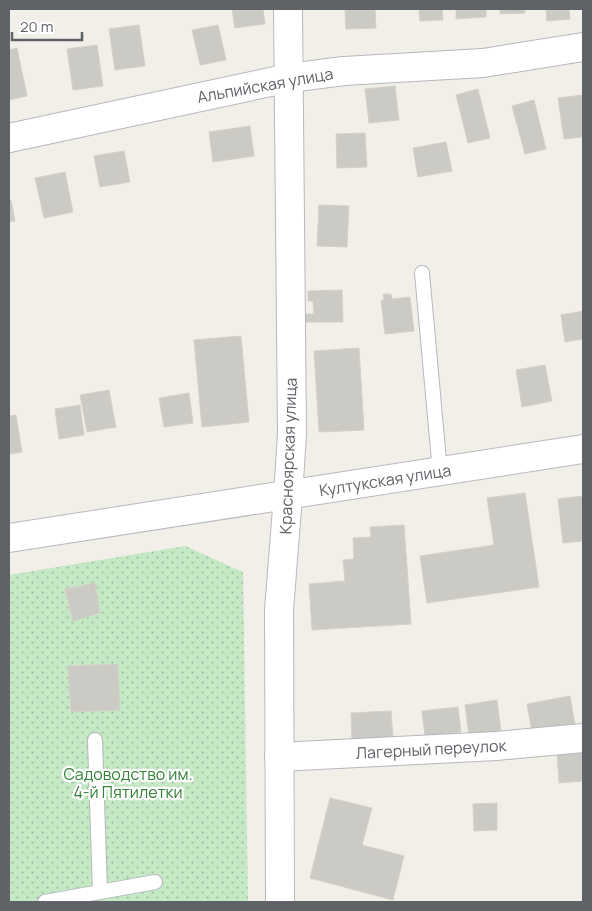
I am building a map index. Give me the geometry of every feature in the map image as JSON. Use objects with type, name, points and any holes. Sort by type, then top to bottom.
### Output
[{"type":"street","name":"Красноярская улица","points":[[280,902],[279,610],[292,434],[288,9]]},
{"type":"street","name":"Альпийская улица","points":[[9,138],[289,78],[344,71],[483,63],[583,47]]},
{"type":"street","name":"Култукская улица","points":[[9,538],[583,449]]},
{"type":"street","name":"Лагерный переулок","points":[[279,757],[496,746],[583,738]]},
{"type":"lane","points":[[422,273],[440,472]]},
{"type":"lane","points":[[95,740],[100,892]]},
{"type":"lane","points":[[45,902],[155,882]]},
{"type":"green space","name":"Садоводство им. 4-й Пятилетки","points":[[185,546],[243,572],[248,902],[9,902],[9,575]]},
{"type":"building","points":[[232,9],[263,9],[265,24],[235,28]]},
{"type":"building","points":[[345,9],[375,9],[376,28],[346,29]]},
{"type":"building","points":[[419,9],[442,9],[443,20],[420,21]]},
{"type":"building","points":[[456,9],[486,9],[486,17],[456,19]]},
{"type":"building","points":[[500,9],[525,9],[525,13],[500,14]]},
{"type":"building","points":[[546,9],[569,9],[570,19],[547,21]]},
{"type":"building","points":[[139,25],[145,66],[115,70],[109,29]]},
{"type":"building","points":[[218,25],[226,60],[200,65],[192,30]]},
{"type":"building","points":[[97,45],[103,86],[73,90],[67,49]]},
{"type":"building","points":[[17,48],[27,96],[9,100],[9,50]]},
{"type":"building","points":[[395,86],[399,120],[369,123],[365,89]]},
{"type":"building","points":[[478,89],[490,138],[468,143],[456,95]]},
{"type":"building","points":[[583,95],[583,137],[564,139],[558,98]]},
{"type":"building","points":[[534,100],[546,149],[525,154],[512,106]]},
{"type":"building","points":[[250,126],[254,156],[213,162],[209,132]]},
{"type":"building","points":[[365,133],[367,167],[337,168],[336,134]]},
{"type":"building","points":[[446,142],[452,171],[418,177],[413,148]]},
{"type":"building","points":[[124,151],[130,182],[100,187],[94,156]]},
{"type":"building","points":[[65,172],[73,212],[44,218],[35,178]]},
{"type":"building","points":[[9,200],[11,200],[15,221],[9,222]]},
{"type":"building","points":[[319,205],[349,206],[347,247],[317,246]]},
{"type":"building","points":[[342,290],[343,322],[305,322],[305,314],[314,314],[313,301],[308,301],[308,291]]},
{"type":"building","points":[[383,294],[391,294],[392,299],[410,297],[414,331],[385,334],[381,300],[384,300]]},
{"type":"building","points":[[583,311],[583,339],[565,342],[561,315]]},
{"type":"building","points":[[241,336],[249,422],[202,427],[194,340]]},
{"type":"building","points":[[359,348],[364,430],[319,432],[314,351]]},
{"type":"building","points":[[545,365],[552,401],[522,407],[516,370]]},
{"type":"building","points":[[109,390],[116,427],[87,432],[80,395]]},
{"type":"building","points":[[189,393],[193,423],[164,427],[159,398]]},
{"type":"building","points":[[80,405],[84,435],[59,439],[55,409]]},
{"type":"building","points":[[16,415],[22,452],[9,454],[9,416]]},
{"type":"building","points":[[525,493],[539,587],[427,603],[420,556],[494,545],[487,498]]},
{"type":"building","points":[[583,496],[583,541],[563,543],[558,499]]},
{"type":"building","points":[[404,525],[411,624],[312,630],[309,584],[345,581],[343,560],[354,559],[353,538],[371,537],[370,527]]},
{"type":"building","points":[[95,583],[100,613],[73,621],[65,589]]},
{"type":"building","points":[[118,664],[120,710],[71,712],[68,666]]},
{"type":"building","points":[[570,696],[575,724],[532,732],[527,704]]},
{"type":"building","points":[[497,700],[501,732],[469,736],[465,705]]},
{"type":"building","points":[[458,707],[461,732],[425,736],[422,711]]},
{"type":"building","points":[[391,711],[393,738],[352,741],[351,713]]},
{"type":"building","points":[[583,751],[583,781],[559,783],[557,753]]},
{"type":"building","points":[[330,798],[372,808],[362,845],[404,856],[393,900],[310,878]]},
{"type":"building","points":[[497,803],[497,830],[474,831],[473,804]]}]
